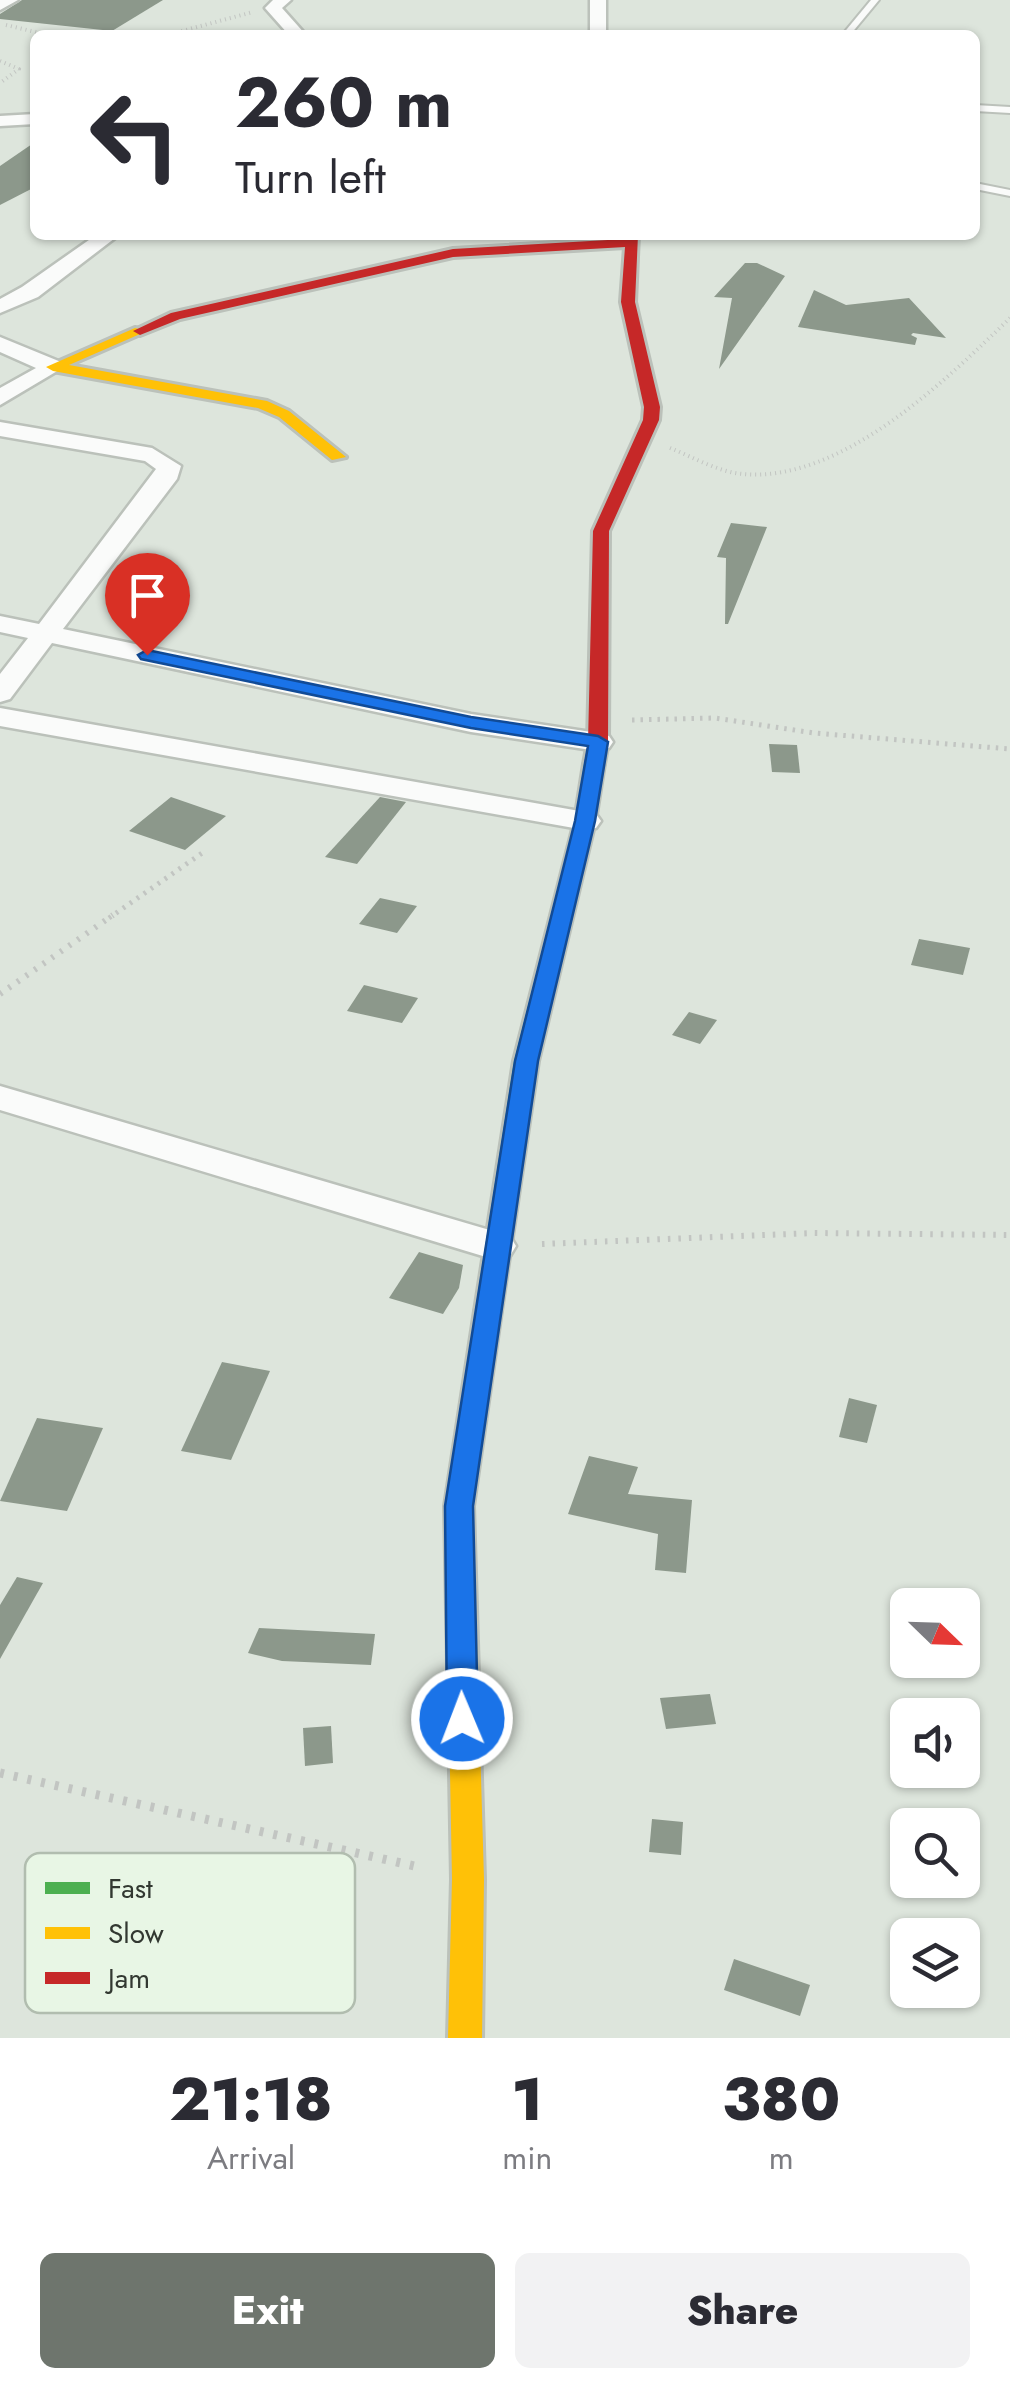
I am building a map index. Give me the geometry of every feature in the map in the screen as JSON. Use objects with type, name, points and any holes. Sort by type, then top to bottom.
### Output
[{"type":"street","points":[[0,5],[10,0]]},
{"type":"street","points":[[598,0],[598,30]]},
{"type":"street","points":[[278,4],[295,30]]},
{"type":"street","points":[[0,122],[30,119]]},
{"type":"street","points":[[0,307],[30,292],[102,240]]},
{"type":"street","points":[[0,398],[53,367],[176,316],[453,253],[616,240]]},
{"type":"street","points":[[465,2038],[468,1879],[459,1506],[526,1061],[585,821],[600,732],[602,531],[612,501],[646,438],[652,407],[626,310],[624,270],[631,240]]},
{"type":"street","points":[[0,344],[53,367],[262,404],[284,414],[338,457]]},
{"type":"street","points":[[0,429],[152,455],[169,466],[168,474],[0,693]]},
{"type":"street","points":[[0,624],[471,723],[600,732]]},
{"type":"street","points":[[0,717],[585,821]]},
{"type":"street","points":[[0,1098],[496,1246]]},
{"type":"lane","points":[[850,30],[875,0]]},
{"type":"lane","points":[[980,108],[1010,110]]},
{"type":"lane","points":[[980,187],[1010,193]]},
{"type":"path","points":[[181,30],[278,4]]},
{"type":"path","points":[[0,24],[30,31]]},
{"type":"path","points":[[0,61],[18,68],[0,83]]},
{"type":"path","points":[[646,438],[745,475],[832,458],[888,423],[1010,318]]},
{"type":"path","points":[[600,732],[715,718],[814,732],[1010,750]]},
{"type":"path","points":[[0,994],[205,851]]},
{"type":"path","points":[[496,1246],[814,1233],[1010,1236]]},
{"type":"path","points":[[0,1773],[353,1853]]},
{"type":"path","points":[[355,1853],[468,1879]]},
{"type":"building","points":[[22,0],[163,0],[114,30],[0,19],[0,14]]},
{"type":"building","points":[[30,145],[30,190],[0,205],[0,166]]},
{"type":"building","points":[[745,263],[757,263],[785,276],[719,369],[732,298],[714,297]]},
{"type":"building","points":[[814,290],[846,305],[909,298],[946,338],[913,333],[917,338],[915,345],[798,327]]},
{"type":"building","points":[[731,523],[767,527],[725,624],[726,558],[717,557]]},
{"type":"building","points":[[769,744],[797,745],[800,773],[772,772]]},
{"type":"building","points":[[171,797],[226,816],[185,850],[129,831]]},
{"type":"building","points":[[380,797],[406,802],[357,864],[325,857]]},
{"type":"building","points":[[380,898],[417,906],[397,933],[359,924]]},
{"type":"building","points":[[919,939],[970,948],[963,975],[911,965]]},
{"type":"building","points":[[364,985],[418,998],[402,1023],[347,1011]]},
{"type":"building","points":[[689,1012],[717,1020],[700,1044],[672,1035]]},
{"type":"building","points":[[419,1252],[463,1265],[459,1288],[443,1314],[389,1298]]},
{"type":"building","points":[[222,1362],[270,1371],[231,1460],[181,1451]]},
{"type":"building","points":[[849,1398],[877,1405],[867,1443],[839,1437]]},
{"type":"building","points":[[37,1418],[103,1428],[67,1511],[0,1501]]},
{"type":"building","points":[[589,1456],[638,1467],[628,1494],[692,1500],[686,1573],[655,1570],[658,1534],[568,1514]]},
{"type":"building","points":[[17,1577],[43,1583],[0,1659],[0,1605]]},
{"type":"building","points":[[259,1628],[375,1634],[371,1665],[282,1661],[248,1653]]},
{"type":"building","points":[[710,1694],[716,1724],[666,1729],[660,1698]]},
{"type":"building","points":[[331,1726],[333,1763],[305,1766],[303,1728]]},
{"type":"building","points":[[652,1819],[683,1822],[681,1855],[649,1852]]},
{"type":"building","points":[[734,1959],[810,1985],[800,2016],[724,1990]]},
{"type":"traffic: fast","points":[[488,1311],[526,1061],[585,821],[594,764]]},
{"type":"traffic: slow","points":[[140,331],[53,367],[262,404],[284,414],[338,457]]},
{"type":"traffic: slow","points":[[465,2038],[468,1879],[459,1506],[488,1311]]},
{"type":"traffic: jam","points":[[594,764],[598,742],[601,531],[651,420],[652,407],[628,302],[632,240]]},
{"type":"traffic: jam","points":[[140,331],[176,316],[453,253],[631,243]]},
{"type":"route","points":[[147,655],[471,723],[598,742],[585,821],[526,1061],[459,1506],[462,1719]]}]
